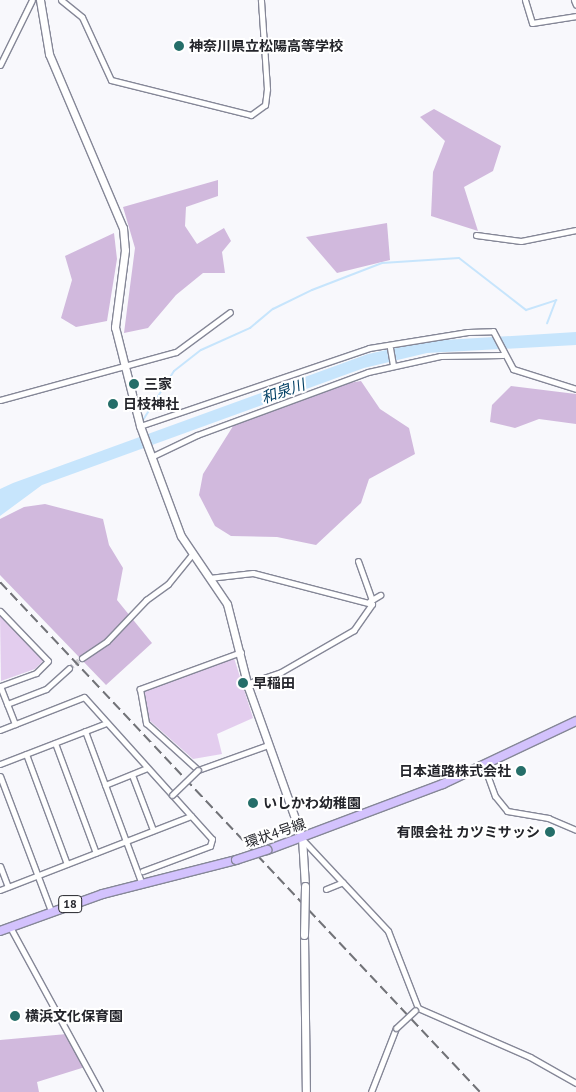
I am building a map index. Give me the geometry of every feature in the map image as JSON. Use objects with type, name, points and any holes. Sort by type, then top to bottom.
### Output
[{"type":"main road","name":"環状4号線","points":[[0,931],[51,911],[142,884],[236,860],[302,838],[484,766],[576,721]]},
{"type":"street","points":[[0,65],[32,0]]},
{"type":"street","points":[[40,0],[49,54],[123,228],[125,250],[115,314],[140,426],[172,517],[192,554],[227,604],[241,652],[247,684],[302,838],[305,886],[306,1092]]},
{"type":"street","points":[[61,0],[82,17],[111,80],[251,115],[265,105],[267,89],[262,0]]},
{"type":"street","points":[[525,0],[532,23],[576,16]]},
{"type":"street","points":[[574,0],[576,5]]},
{"type":"street","points":[[476,235],[521,241],[576,230]]},
{"type":"street","points":[[0,400],[126,368],[184,348],[230,312]]},
{"type":"street","points":[[140,426],[388,343],[468,332],[493,331],[502,351],[517,372],[576,389]]},
{"type":"street","points":[[390,348],[393,362]]},
{"type":"street","points":[[151,457],[197,435],[393,362],[502,351]]},
{"type":"street","points":[[82,658],[107,641],[146,600],[168,584],[192,554]]},
{"type":"street","points":[[247,684],[281,672],[354,630],[372,604],[358,561]]},
{"type":"street","points":[[209,578],[253,573],[370,600],[380,595]]},
{"type":"street","points":[[0,611],[48,661],[36,673],[0,686],[15,724]]},
{"type":"street","points":[[198,770],[146,724],[140,689],[241,652]]},
{"type":"street","points":[[7,704],[46,689],[69,668]]},
{"type":"street","points":[[0,730],[84,697],[213,843],[143,871]]},
{"type":"street","points":[[0,764],[106,723]]},
{"type":"street","points":[[85,731],[142,884]]},
{"type":"street","points":[[55,743],[96,852]]},
{"type":"street","points":[[172,795],[198,770],[268,744]]},
{"type":"street","points":[[26,754],[67,864]]},
{"type":"street","points":[[484,766],[495,796],[508,810],[576,830]]},
{"type":"street","points":[[105,785],[148,768]]},
{"type":"street","points":[[132,775],[153,830]]},
{"type":"street","points":[[0,776],[51,911]]},
{"type":"street","points":[[0,890],[190,816]]},
{"type":"street","points":[[302,838],[388,931],[417,1009],[514,1049],[576,1083]]},
{"type":"street","points":[[0,866],[8,887]]},
{"type":"street","points":[[326,889],[343,882]]},
{"type":"street","points":[[10,927],[100,1092]]},
{"type":"street","points":[[371,1092],[396,1028],[417,1009]]},
{"type":"shaded area","points":[[434,109],[501,146],[493,171],[464,187],[478,231],[431,216],[433,172],[445,141],[420,117]]},
{"type":"shaded area","points":[[218,180],[218,196],[186,207],[185,226],[197,244],[224,228],[231,241],[222,252],[225,273],[203,273],[176,295],[148,328],[124,333],[135,248],[123,207]]},
{"type":"shaded area","points":[[387,223],[390,260],[337,273],[306,237]]},
{"type":"shaded area","points":[[114,233],[117,259],[107,321],[76,327],[61,318],[72,280],[65,256]]},
{"type":"shaded area","points":[[361,381],[380,409],[409,428],[415,454],[369,479],[361,503],[316,545],[277,537],[231,536],[215,526],[199,495],[203,474],[235,423],[324,387]]},
{"type":"shaded area","points":[[511,386],[576,394],[576,424],[539,419],[515,428],[490,422],[492,405]]},
{"type":"shaded area","points":[[45,504],[103,519],[109,545],[123,568],[117,600],[152,643],[106,685],[0,575],[0,519],[24,507]]},
{"type":"shaded area","points":[[0,615],[44,660],[35,669],[1,681]]},
{"type":"shaded area","points":[[234,658],[253,718],[217,734],[222,754],[193,759],[149,720],[144,691]]},
{"type":"shaded area","points":[[67,1034],[85,1067],[37,1082],[39,1092],[0,1092],[0,1040]]},
{"type":"water","name":"和泉川","points":[[576,332],[576,345],[427,353],[364,368],[42,485],[0,516],[0,489],[13,483],[368,354],[428,341]]},
{"type":"waterway","points":[[143,420],[174,371],[201,350],[250,328],[273,309],[312,290],[382,263],[459,258],[526,310],[556,300],[547,323]]},
{"type":"tunnel","points":[[69,668],[82,658]]},
{"type":"railway","points":[[0,582],[480,1092]]},
{"type":"place","name":"神奈川県立松陽高等学校","points":[[179,46]]},
{"type":"place","name":"三家","points":[[134,384]]},
{"type":"place","name":"日枝神社","points":[[113,404]]},
{"type":"place","name":"早稲田","points":[[243,683]]},
{"type":"place","name":"日本道路株式会社","points":[[521,771]]},
{"type":"place","name":"いしかわ幼稚園","points":[[253,803]]},
{"type":"place","name":"有限会社 カツミサッシ","points":[[550,832]]},
{"type":"place","name":"横浜文化保育園","points":[[15,1016]]}]
